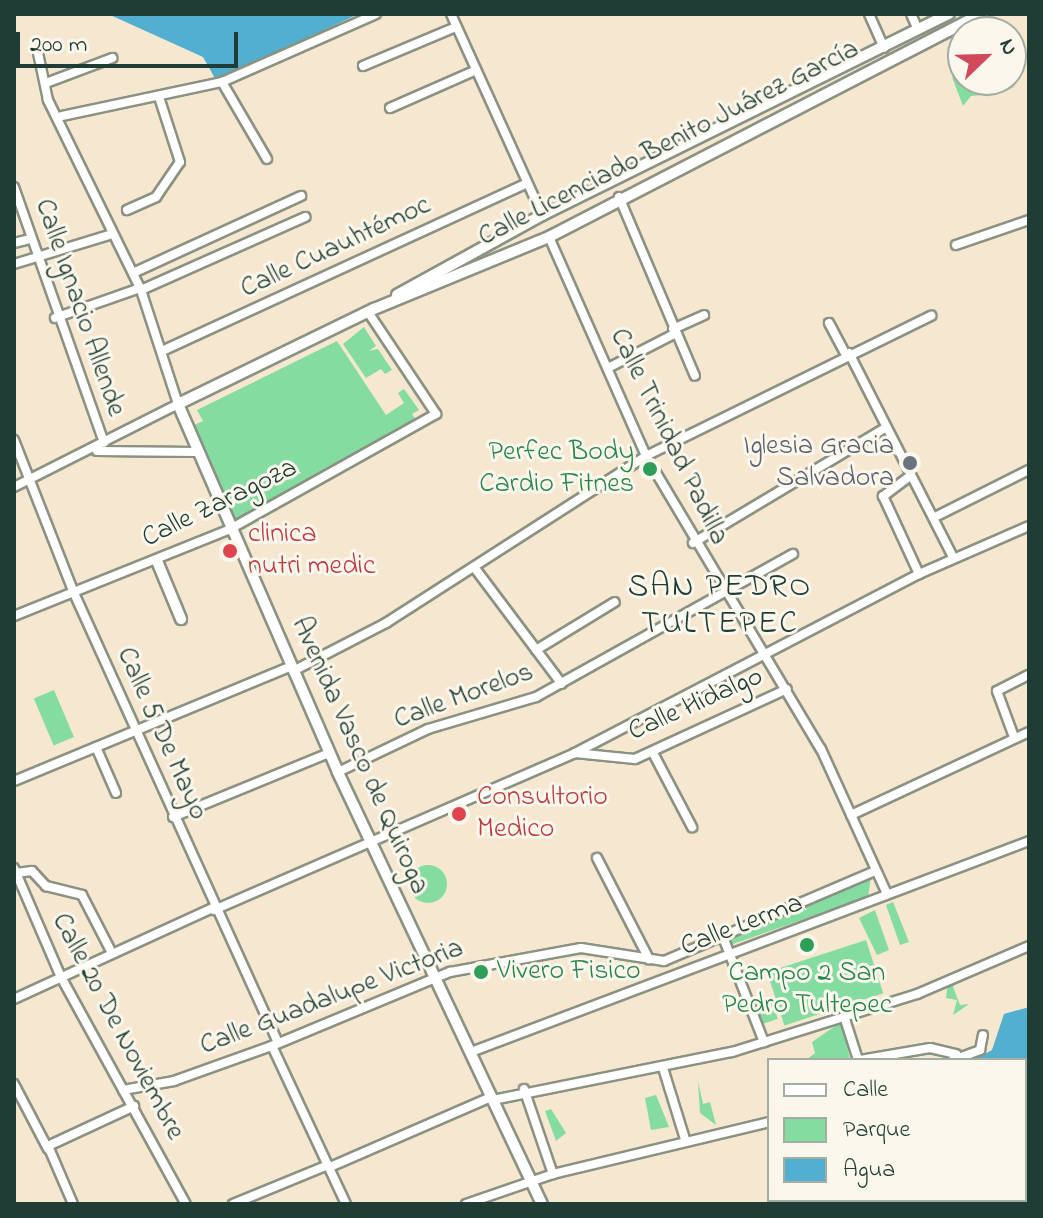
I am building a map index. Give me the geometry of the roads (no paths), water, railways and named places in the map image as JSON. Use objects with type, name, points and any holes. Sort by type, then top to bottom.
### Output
[{"type":"street","points":[[62,116],[222,82],[376,14]]},
{"type":"street","points":[[451,14],[542,215]]},
{"type":"street","points":[[869,14],[884,48]]},
{"type":"street","points":[[911,14],[918,30]]},
{"type":"street","name":"Calle Licenciado Benito Juárez García","points":[[14,487],[97,451],[104,443],[178,404],[371,311],[532,226],[542,215],[555,213],[949,14]]},
{"type":"street","name":"Calle Licenciado Benito Juárez García","points":[[371,311],[544,238],[561,225],[982,14]]},
{"type":"street","points":[[363,66],[456,27]]},
{"type":"street","name":"Avenida Vasco de Quiroga","points":[[38,53],[46,83],[109,235],[140,289],[178,404],[230,529],[371,844],[542,1204]]},
{"type":"street","points":[[46,83],[112,58]]},
{"type":"street","points":[[390,108],[476,70]]},
{"type":"street","points":[[222,82],[267,159]]},
{"type":"street","points":[[127,210],[156,197],[180,162],[159,97]]},
{"type":"street","points":[[737,122],[743,133]]},
{"type":"street","name":"Calle Cuauhtémoc","points":[[162,351],[527,183]]},
{"type":"street","name":"Calle Ignacio Allende","points":[[14,187],[55,318],[104,443]]},
{"type":"street","points":[[133,273],[301,196]]},
{"type":"street","points":[[619,196],[695,376]]},
{"type":"street","points":[[555,213],[561,225]]},
{"type":"street","points":[[55,318],[140,289],[305,217]]},
{"type":"street","points":[[956,245],[1029,220]]},
{"type":"street","points":[[532,226],[544,238]]},
{"type":"street","points":[[14,264],[109,235]]},
{"type":"street","name":"Calle Trinidad Padilla","points":[[544,238],[608,368],[646,456],[721,590],[787,689],[887,894]]},
{"type":"street","points":[[14,243],[30,239]]},
{"type":"street","name":"Calle Zaragoza","points":[[14,616],[157,561],[230,529],[436,414],[371,311]]},
{"type":"street","points":[[608,368],[704,315]]},
{"type":"street","points":[[14,781],[292,668],[474,567],[646,456],[848,354],[931,316]]},
{"type":"street","points":[[829,323],[935,517],[953,557]]},
{"type":"street","points":[[693,543],[885,428]]},
{"type":"street","name":"Calle 5 De Mayo","points":[[14,440],[27,480],[74,593],[346,1204]]},
{"type":"street","points":[[97,451],[197,452]]},
{"type":"street","points":[[935,517],[1029,470]]},
{"type":"street","points":[[910,476],[884,489],[919,574]]},
{"type":"street","points":[[14,999],[112,953],[371,844],[575,753],[953,557],[1029,526]]},
{"type":"street","name":"Calle Morelos","points":[[338,772],[428,729],[562,684],[721,590],[793,554]]},
{"type":"street","points":[[157,561],[181,619]]},
{"type":"street","name":"Calle Morelos","points":[[474,567],[562,684]]},
{"type":"street","points":[[536,650],[615,602]]},
{"type":"street","points":[[1014,737],[997,691],[1029,675]]},
{"type":"street","name":"Calle Hidalgo","points":[[575,753],[616,761],[653,753],[787,689]]},
{"type":"street","points":[[851,815],[1029,732]]},
{"type":"street","points":[[96,747],[116,793]]},
{"type":"street","points":[[173,817],[329,753]]},
{"type":"street","points":[[653,753],[692,827]]},
{"type":"street","name":"Calle Lerma","points":[[471,1052],[1029,841]]},
{"type":"street","points":[[597,858],[649,959]]},
{"type":"street","points":[[15,870],[32,871],[46,886],[82,895],[112,953]]},
{"type":"street","name":"Calle 20 De Noviembre","points":[[15,870],[61,977],[186,1204]]},
{"type":"street","name":"Calle Guadalupe Victoria","points":[[123,1090],[174,1081],[275,1044],[436,978],[581,948],[664,961],[875,871]]},
{"type":"street","points":[[723,937],[764,1042]]},
{"type":"street","points":[[233,1204],[492,1098],[524,1089],[663,1068],[764,1042],[843,1016],[1029,946]]},
{"type":"street","points":[[664,961],[671,977]]},
{"type":"street","points":[[843,1016],[856,1058]]},
{"type":"street","points":[[869,1058],[930,1048],[955,1057],[980,1050],[983,1035]]},
{"type":"street","points":[[663,1068],[685,1139]]},
{"type":"street","points":[[14,1084],[73,1204]]},
{"type":"street","points":[[524,1089],[553,1174]]},
{"type":"street","points":[[48,1148],[134,1106]]},
{"type":"street","points":[[466,1204],[553,1174],[685,1139],[767,1122]]},
{"type":"water","points":[[108,14],[358,14],[217,82],[203,57]]},
{"type":"water","points":[[1029,1007],[1029,1204],[945,1204],[1027,1202],[1027,1058],[978,1058],[992,1050],[1004,1014]]},
{"type":"place","name":"Iglesia Gracia Salvadora","points":[[910,463]]},
{"type":"place","name":"Perfec Body Cardio Fitnes","points":[[650,469]]},
{"type":"place","name":"clinica nutri medic","points":[[230,551]]},
{"type":"place","name":"Consultorio Medico","points":[[459,814]]},
{"type":"place","name":"Campo 2 San Pedro Tultepec","points":[[807,945]]},
{"type":"place","name":"Vivero Fisico","points":[[481,972]]},
{"type":"district","name":"SAN PEDRO TULTEPEC","points":[[720,608]]}]
